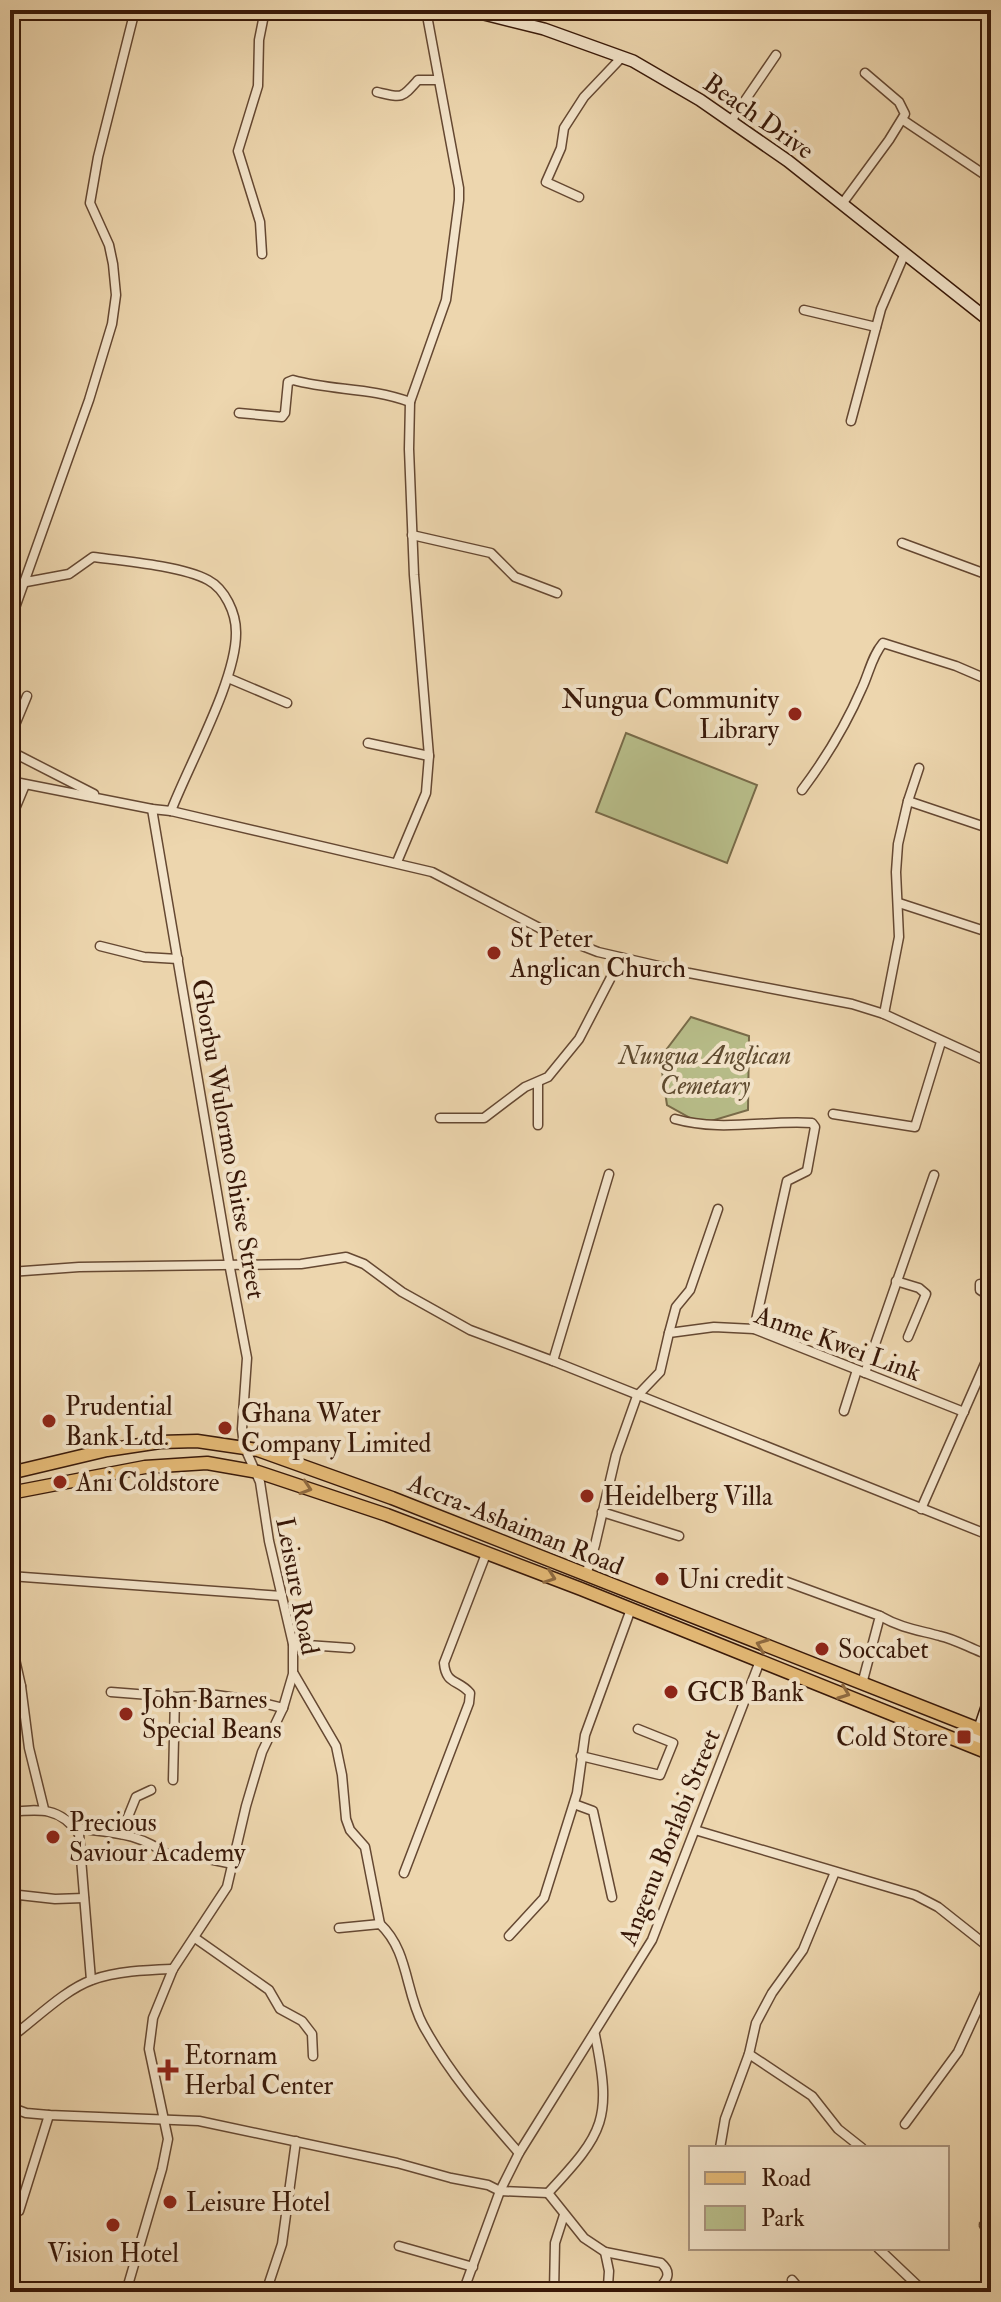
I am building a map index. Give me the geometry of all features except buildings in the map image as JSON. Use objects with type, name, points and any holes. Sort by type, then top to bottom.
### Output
[{"type":"main road","name":"Accra-Ashaiman Road","points":[[10,1473],[107,1450],[160,1442],[197,1441],[244,1446],[392,1498],[985,1732]]},
{"type":"main road","name":"Accra-Ashaiman Road","points":[[10,1493],[145,1467],[207,1463],[258,1472],[387,1515],[991,1754]]},
{"type":"street","points":[[10,622],[112,324],[116,295],[113,264],[109,245],[90,203],[98,157],[135,10]]},
{"type":"street","points":[[262,254],[260,222],[238,151],[258,86],[259,40],[265,10]]},
{"type":"street","points":[[397,862],[426,793],[429,756],[412,535],[410,402],[446,300],[459,200],[426,10]]},
{"type":"street","name":"Beach Drive","points":[[468,10],[544,29],[622,57],[700,100],[788,161],[991,322]]},
{"type":"street","points":[[731,121],[776,55]]},
{"type":"street","points":[[579,197],[546,182],[561,148],[564,128],[584,97],[622,57]]},
{"type":"street","points":[[842,204],[903,120],[903,108],[899,102],[865,73]]},
{"type":"street","points":[[377,92],[399,97],[408,93],[418,80],[438,80]]},
{"type":"street","points":[[903,120],[991,179]]},
{"type":"street","points":[[851,421],[876,327],[905,253]]},
{"type":"street","points":[[804,310],[876,327]]},
{"type":"street","points":[[239,413],[282,417],[288,382],[293,380],[382,392],[410,402]]},
{"type":"street","points":[[412,535],[491,553],[515,577],[557,593]]},
{"type":"street","points":[[902,543],[991,576]]},
{"type":"street","points":[[26,582],[69,574],[93,557],[191,572],[209,581],[224,595],[236,634],[228,678],[171,811]]},
{"type":"street","points":[[802,790],[833,745],[883,643],[956,666],[991,681]]},
{"type":"street","points":[[228,678],[287,703]]},
{"type":"street","points":[[10,737],[27,696]]},
{"type":"street","points":[[368,743],[429,756]]},
{"type":"street","points":[[10,751],[102,798]]},
{"type":"street","points":[[884,1014],[899,937],[898,844],[919,768]]},
{"type":"street","points":[[10,781],[171,811],[397,862],[444,877],[549,933],[598,952],[852,1004],[884,1014],[991,1063]]},
{"type":"street","points":[[10,821],[25,785]]},
{"type":"street","points":[[908,801],[991,829]]},
{"type":"street","name":"Gborbu Wulormo Shitse Street","points":[[152,809],[247,1358],[242,1429],[244,1446],[258,1472]]},
{"type":"street","points":[[899,903],[991,933]]},
{"type":"street","points":[[100,946],[144,957],[178,959]]},
{"type":"street","points":[[440,1118],[484,1118],[525,1087],[538,1084],[548,1077],[579,1039],[621,958]]},
{"type":"street","points":[[833,1114],[915,1127],[941,1042]]},
{"type":"street","points":[[538,1084],[538,1125]]},
{"type":"street","points":[[675,1119],[725,1127],[791,1121],[812,1123],[815,1127],[807,1171],[787,1181],[754,1329]]},
{"type":"street","points":[[553,1361],[609,1174]]},
{"type":"street","points":[[844,1411],[934,1175]]},
{"type":"street","points":[[586,1575],[616,1455],[637,1396],[660,1372],[676,1307],[690,1290],[718,1209]]},
{"type":"street","points":[[10,1272],[79,1267],[301,1264],[354,1258],[434,1311],[470,1330],[991,1536]]},
{"type":"street","points":[[896,1281],[919,1288],[926,1294],[908,1337]]},
{"type":"street","points":[[980,1284],[980,1290],[991,1297]]},
{"type":"street","name":"Anme Kwei Link","points":[[669,1333],[714,1327],[754,1329],[964,1412]]},
{"type":"street","points":[[921,1509],[991,1350]]},
{"type":"street","name":"Leisure Road","points":[[126,2292],[168,2139],[149,2049],[153,2018],[173,1969],[227,1887],[262,1752],[283,1708],[293,1674],[293,1644],[269,1541],[258,1472]]},
{"type":"street","points":[[602,1512],[679,1536]]},
{"type":"street","points":[[404,1873],[469,1703],[470,1693],[445,1674],[444,1663],[486,1554]]},
{"type":"street","points":[[768,1575],[880,1616],[896,1625],[942,1636],[981,1652]]},
{"type":"street","points":[[10,1576],[282,1596]]},
{"type":"street","points":[[509,1936],[544,1898],[574,1804],[585,1735],[631,1609]]},
{"type":"street","points":[[862,1684],[880,1616]]},
{"type":"street","points":[[10,1637],[21,1686],[29,1748],[44,1809]]},
{"type":"street","points":[[293,1644],[350,1648]]},
{"type":"street","name":"Angenu Borlabi Street","points":[[463,2292],[500,2191],[519,2153],[652,1940],[760,1661]]},
{"type":"street","points":[[293,1674],[336,1746],[346,1819],[350,1830],[365,1847],[380,1924],[393,1936],[421,2021],[445,2064],[473,2102],[519,2153]]},
{"type":"street","points":[[10,1687],[21,1686]]},
{"type":"street","points":[[111,1692],[175,1697],[216,1695],[283,1708]]},
{"type":"street","points":[[974,1746],[985,1732],[991,1695]]},
{"type":"street","points":[[173,1780],[175,1697]]},
{"type":"street","points":[[581,1756],[660,1775],[673,1743],[638,1729]]},
{"type":"street","points":[[121,1834],[136,1797],[151,1790]]},
{"type":"street","points":[[574,1804],[593,1811],[612,1897]]},
{"type":"street","points":[[10,1812],[44,1809],[69,1822],[80,1837],[91,1980]]},
{"type":"street","points":[[75,1828],[139,1838],[171,1857]]},
{"type":"street","points":[[695,1830],[915,1895],[938,1907],[991,1949]]},
{"type":"street","points":[[199,1857],[233,1864]]},
{"type":"street","points":[[720,2146],[725,2119],[749,2054],[756,2023],[772,1993],[803,1950],[835,1872]]},
{"type":"street","points":[[10,1962],[14,1958],[13,1894],[55,1899],[84,1898]]},
{"type":"street","points":[[339,1928],[380,1924]]},
{"type":"street","points":[[195,1938],[269,1990],[280,2009],[302,2021],[312,2034],[313,2056]]},
{"type":"street","points":[[10,2038],[56,2002],[91,1980],[144,1970],[173,1969]]},
{"type":"street","points":[[905,2124],[958,2052],[991,1980]]},
{"type":"street","points":[[10,2107],[26,2113],[49,2115],[199,2121],[488,2185],[500,2191],[548,2193],[595,2138],[603,2116],[600,2061],[595,2035]]},
{"type":"street","points":[[749,2054],[812,2096],[838,2129],[859,2146]]},
{"type":"street","points":[[19,2211],[49,2115]]},
{"type":"street","points":[[266,2292],[282,2244],[296,2141]]},
{"type":"street","points":[[548,2193],[584,2238],[605,2252],[661,2263],[668,2274],[667,2281],[656,2292]]},
{"type":"street","points":[[554,2292],[555,2243],[564,2215]]},
{"type":"street","points":[[399,2246],[473,2267]]},
{"type":"street","points":[[880,2250],[917,2285],[916,2292]]},
{"type":"street","points":[[605,2252],[608,2286]]},
{"type":"street","points":[[792,2280],[802,2292]]},
{"type":"green space","points":[[626,733],[757,785],[727,863],[596,812]]},
{"type":"green space","name":"Nungua Anglican Cemetary","points":[[691,1017],[749,1036],[748,1110],[701,1124],[667,1105],[660,1058]]},
{"type":"place","name":"Nungua Community Library","points":[[795,714]]},
{"type":"place","name":"St Peter Anglican Church","points":[[494,953]]},
{"type":"place","name":"Prudential Bank Ltd.","points":[[49,1421]]},
{"type":"place","name":"Ghana Water Company Limited","points":[[225,1428]]},
{"type":"place","name":"Ani Coldstore","points":[[60,1482]]},
{"type":"place","name":"Heidelberg Villa","points":[[587,1496]]},
{"type":"place","name":"Uni credit","points":[[662,1579]]},
{"type":"place","name":"Soccabet","points":[[822,1649]]},
{"type":"place","name":"GCB Bank","points":[[671,1692]]},
{"type":"place","name":"John Barnes Special Beans","points":[[126,1714]]},
{"type":"place","name":"Cold Store","points":[[964,1737]]},
{"type":"place","name":"Precious Saviour Academy","points":[[53,1837]]},
{"type":"place","name":"Etornam Herbal Center","points":[[168,2070]]},
{"type":"place","name":"Leisure Hotel","points":[[170,2202]]},
{"type":"place","name":"Vision Hotel","points":[[113,2225]]}]
